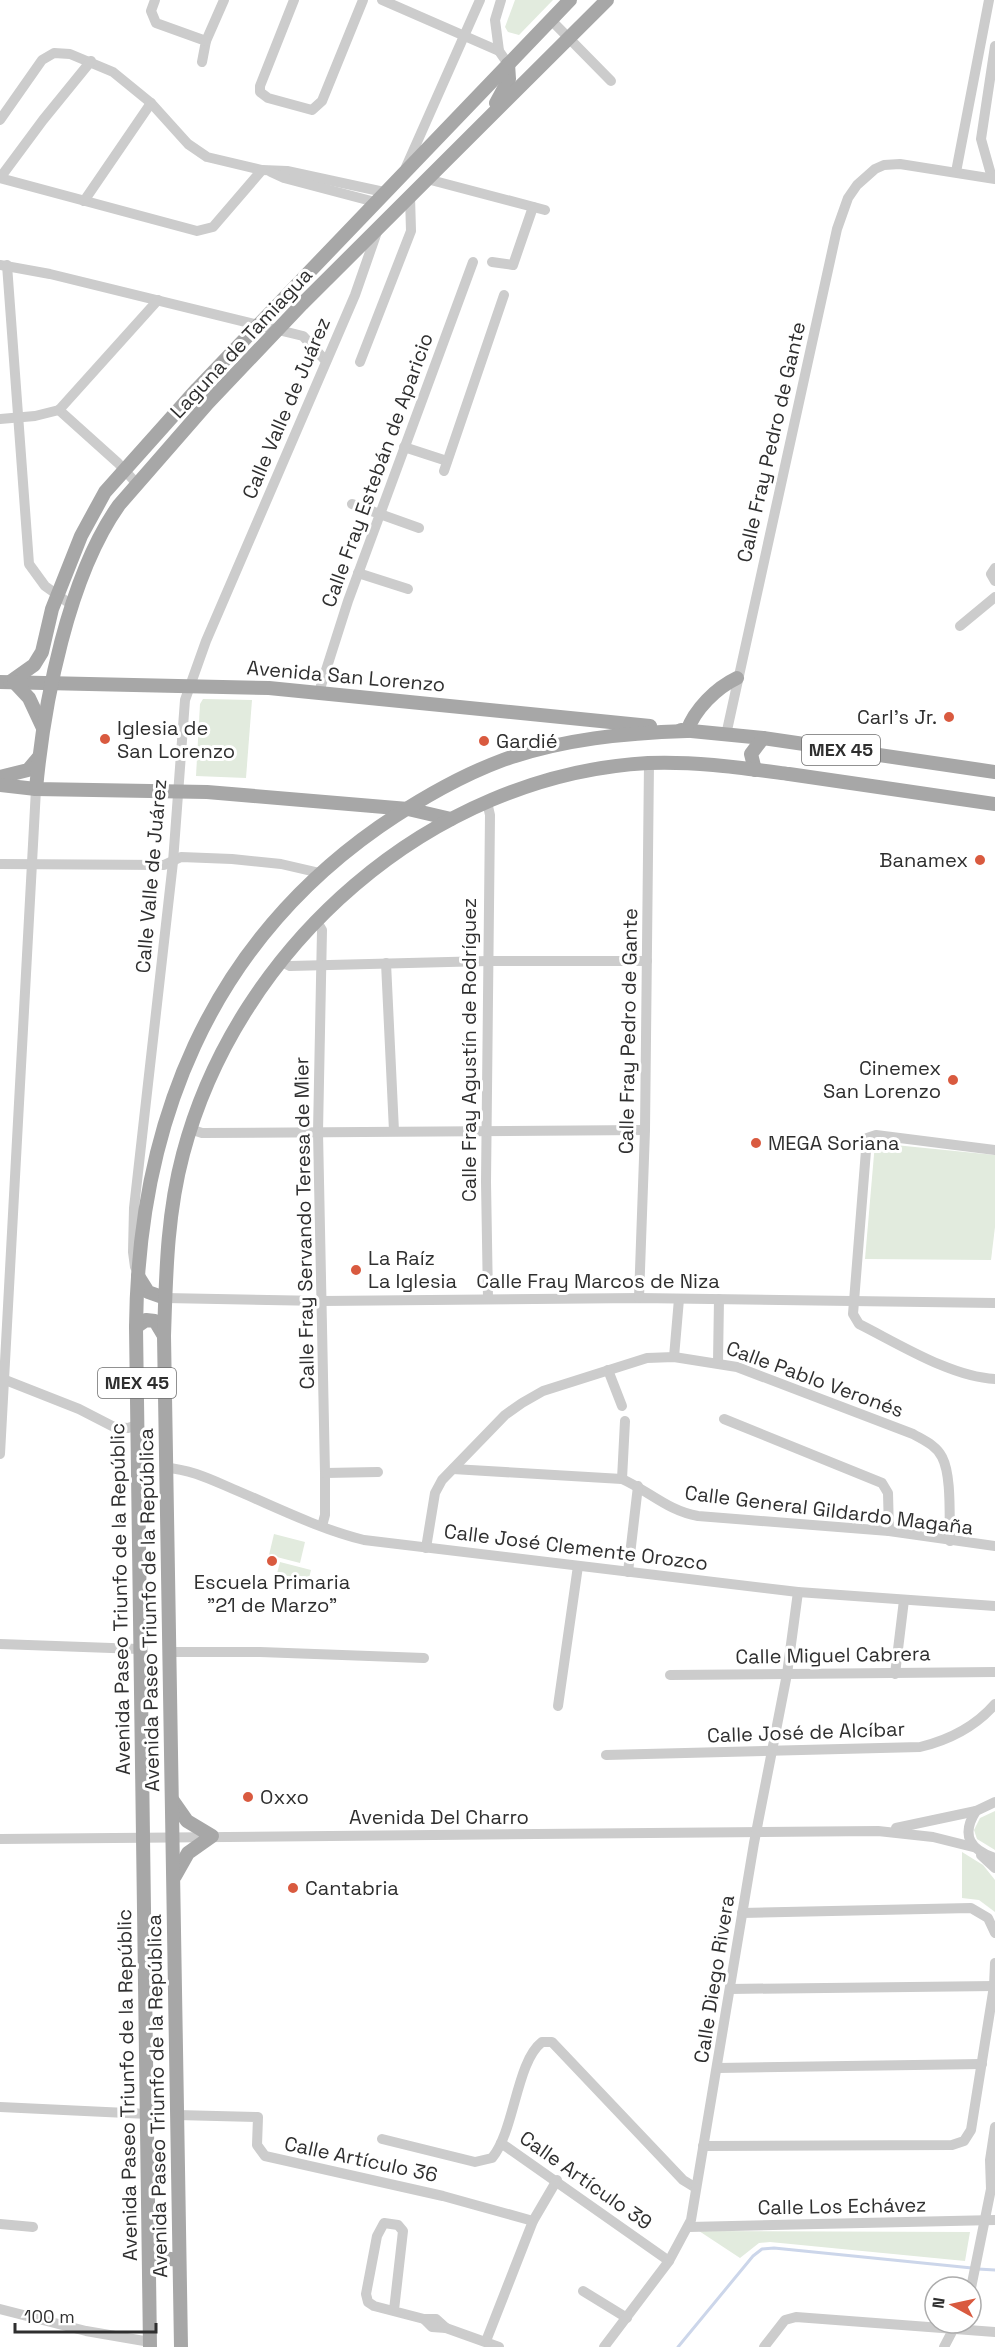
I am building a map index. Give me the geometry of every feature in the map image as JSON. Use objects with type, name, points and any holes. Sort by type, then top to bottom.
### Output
[{"type":"main road","name":"Laguna de Tamiagua","points":[[8,682],[34,665],[42,652],[58,596],[94,508],[124,470],[379,197],[570,0]]},
{"type":"main road","name":"Laguna de Tamiagua","points":[[36,789],[43,728],[73,606],[110,518],[208,403],[277,331],[410,195],[607,0]]},
{"type":"main road","points":[[473,134],[506,89],[508,64]]},
{"type":"main road","points":[[687,730],[695,715],[714,694],[723,685],[737,678]]},
{"type":"main road","points":[[8,682],[29,698],[43,728]]},
{"type":"main road","name":"Avenida San Lorenzo","points":[[8,682],[189,685],[319,692],[687,730]]},
{"type":"main road","name":"MEX 45","points":[[687,730],[763,738],[995,772]]},
{"type":"main road","name":"Avenida Paseo Triunfo de la Repúblic","points":[[150,2345],[136,1327],[142,1232],[154,1162],[173,1099],[197,1039],[220,994],[261,935],[320,873],[362,839],[408,809],[477,771],[536,750],[602,736],[687,730]]},
{"type":"main road","points":[[755,770],[752,754],[763,738]]},
{"type":"main road","points":[[0,777],[21,774],[39,758]]},
{"type":"main road","name":"Avenida Paseo Triunfo de la República","points":[[181,2347],[164,1336],[169,1221],[190,1129],[214,1069],[234,1031],[257,992],[280,961],[316,920],[388,860],[451,819],[486,802],[547,780],[593,770],[649,763],[712,765],[755,770]]},
{"type":"main road","name":"MEX 45","points":[[755,770],[995,804]]},
{"type":"main road","points":[[0,785],[36,789],[177,790],[408,809],[451,819]]},
{"type":"main road","points":[[138,1275],[148,1292],[165,1298]]},
{"type":"main road","points":[[136,1327],[146,1320],[154,1321],[164,1336]]},
{"type":"main road","points":[[172,1799],[187,1821],[212,1836],[188,1853],[173,1879]]},
{"type":"main road","points":[[149,2246],[162,2258],[179,2260]]},
{"type":"street","points":[[202,62],[206,41],[224,0]]},
{"type":"street","points":[[294,0],[264,75],[260,92],[268,98],[312,110],[318,107],[363,0]]},
{"type":"street","points":[[382,0],[397,3],[499,51]]},
{"type":"street","points":[[404,171],[480,0]]},
{"type":"street","points":[[501,0],[495,20],[499,51],[508,64]]},
{"type":"street","points":[[988,0],[956,172],[993,178],[981,139],[995,46]]},
{"type":"street","points":[[154,2],[153,19],[160,25],[206,41]]},
{"type":"street","points":[[551,20],[611,81]]},
{"type":"street","points":[[0,120],[35,68],[48,56],[60,53],[91,61],[113,72],[151,103],[198,153],[215,160],[266,171],[287,171],[379,197]]},
{"type":"street","points":[[91,61],[0,178],[203,230],[219,222],[266,171]]},
{"type":"street","points":[[84,201],[151,103]]},
{"type":"street","name":"Calle Fray Pedro de Gante","points":[[726,735],[837,229],[848,198],[857,185],[875,169],[900,164],[956,172]]},
{"type":"street","points":[[427,179],[545,210]]},
{"type":"street","points":[[360,362],[411,231],[410,195]]},
{"type":"street","points":[[492,262],[509,266],[516,262],[533,207]]},
{"type":"street","name":"Calle Valle de Juárez","points":[[138,1275],[133,1252],[134,1208],[173,862],[177,790],[189,685],[325,360],[355,295],[379,228]]},
{"type":"street","name":"Calle Fray Estebán de Aparicio","points":[[319,692],[358,573],[473,262]]},
{"type":"street","points":[[73,606],[37,578],[29,564],[19,418],[3,265],[207,312],[256,327],[303,336],[325,360]]},
{"type":"street","points":[[404,447],[446,466],[504,295]]},
{"type":"street","points":[[0,419],[19,418],[59,410],[158,300]]},
{"type":"street","points":[[59,410],[138,485]]},
{"type":"street","points":[[351,504],[419,528]]},
{"type":"street","points":[[995,568],[991,574],[995,582]]},
{"type":"street","points":[[358,573],[408,589]]},
{"type":"street","points":[[960,626],[995,597]]},
{"type":"street","name":"Calle Fray Pedro de Gante","points":[[639,1298],[645,1130],[649,763]]},
{"type":"street","points":[[0,1454],[2,1379],[36,789]]},
{"type":"street","name":"Calle Fray Agustín de Rodríguez","points":[[486,802],[490,815],[486,1131],[488,1299]]},
{"type":"street","points":[[0,864],[164,865],[186,856],[281,864],[320,873]]},
{"type":"street","name":"Calle Fray Servando Teresa de Mier","points":[[316,920],[322,930],[318,1132],[326,1515],[322,1526]]},
{"type":"street","points":[[280,961],[290,966],[488,961],[647,961]]},
{"type":"street","points":[[386,963],[394,1131]]},
{"type":"street","points":[[190,1129],[202,1133],[645,1130]]},
{"type":"street","points":[[995,1150],[876,1135],[871,1136],[865,1142],[853,1314],[859,1324],[964,1374],[995,1379]]},
{"type":"street","name":"Calle Fray Marcos de Niza","points":[[165,1298],[323,1300],[639,1298],[995,1303]]},
{"type":"street","points":[[675,1357],[679,1299]]},
{"type":"street","points":[[717,1362],[719,1299]]},
{"type":"street","name":"Calle Pablo Veronés","points":[[426,1548],[435,1492],[505,1415],[543,1391],[632,1360],[675,1357],[717,1362],[913,1434],[928,1442],[937,1450],[946,1468],[950,1540]]},
{"type":"street","points":[[608,1370],[622,1406]]},
{"type":"street","points":[[2,1379],[79,1409],[114,1427],[128,1428],[137,1425]]},
{"type":"street","points":[[724,1419],[882,1484],[888,1493],[889,1531]]},
{"type":"street","points":[[622,1479],[625,1421]]},
{"type":"street","name":"Calle José Clemente Orozco","points":[[166,1468],[179,1468],[202,1476],[322,1526],[364,1540],[798,1592],[995,1606]]},
{"type":"street","name":"Calle General Gildardo Magaña","points":[[453,1470],[622,1479],[638,1486],[666,1506],[681,1513],[889,1531],[995,1546]]},
{"type":"street","points":[[325,1473],[378,1472]]},
{"type":"street","points":[[628,1572],[638,1486]]},
{"type":"street","points":[[558,1706],[578,1566]]},
{"type":"street","name":"Calle Diego Rivera","points":[[604,2347],[669,2260],[689,2227],[718,2068],[756,1834],[787,1674],[798,1592]]},
{"type":"street","points":[[895,1674],[904,1600]]},
{"type":"street","points":[[0,1644],[139,1649]]},
{"type":"street","points":[[170,1652],[424,1658]]},
{"type":"street","name":"Calle Miguel Cabrera","points":[[670,1675],[995,1671]]},
{"type":"street","name":"Calle José de Alcíbar","points":[[606,1755],[920,1747],[944,1741],[964,1730],[995,1704]]},
{"type":"street","name":"Avenida Del Charro","points":[[0,1839],[756,1834],[878,1831],[925,1824],[976,1811],[995,1802]]},
{"type":"street","points":[[976,1811],[969,1826],[976,1850],[995,1868]]},
{"type":"street","name":"Avenida Del Charro","points":[[878,1831],[933,1837],[995,1858]]},
{"type":"street","points":[[742,1913],[971,1908],[983,1914],[991,1922],[995,1933]]},
{"type":"street","points":[[703,2146],[952,2145],[964,2141],[971,2130],[995,1986],[995,1964]]},
{"type":"street","points":[[730,1989],[995,1986]]},
{"type":"street","points":[[501,2143],[531,2056],[542,2042],[552,2042],[683,2180],[696,2188]]},
{"type":"street","points":[[718,2068],[982,2064]]},
{"type":"street","points":[[0,2107],[148,2114]]},
{"type":"street","name":"Calle Artículo 36","points":[[177,2115],[258,2117],[257,2145],[265,2156],[443,2196],[533,2221]]},
{"type":"street","points":[[974,2275],[990,2220],[993,2186],[990,2160],[995,2127]]},
{"type":"street","name":"Calle Artículo 39","points":[[382,2139],[475,2162],[492,2158],[501,2143],[558,2180],[669,2260]]},
{"type":"street","points":[[486,2341],[533,2221],[558,2180]]},
{"type":"street","name":"Calle Los Echávez","points":[[689,2227],[990,2220]]},
{"type":"street","points":[[394,2310],[403,2231],[394,2224],[384,2223],[377,2236],[366,2294],[368,2302],[374,2306],[424,2319],[432,2326],[446,2328],[500,2347]]},
{"type":"street","points":[[0,2224],[33,2227]]},
{"type":"street","points":[[583,2291],[599,2298],[627,2318]]},
{"type":"street","points":[[0,2309],[150,2345]]},
{"type":"street","points":[[764,2347],[785,2320],[796,2317],[923,2324]]},
{"type":"shaded area","points":[[515,0],[553,0],[519,35],[508,32],[505,27]]},
{"type":"shaded area","points":[[203,699],[252,700],[246,778],[196,776],[200,704]]},
{"type":"shaded area","points":[[875,1143],[995,1155],[995,1227],[991,1260],[865,1259]]},
{"type":"shaded area","points":[[274,1534],[305,1542],[300,1563],[269,1555]]},
{"type":"shaded area","points":[[280,1562],[311,1570],[306,1590],[275,1581]]},
{"type":"shaded area","points":[[995,1811],[995,1850],[977,1839],[974,1830],[980,1818]]},
{"type":"shaded area","points":[[962,1852],[983,1865],[995,1880],[995,1912],[979,1900],[962,1898]]},
{"type":"shaded area","points":[[699,2231],[970,2232],[965,2261],[770,2242],[759,2243],[740,2258]]},
{"type":"waterway","points":[[678,2347],[753,2256],[762,2249],[774,2248],[972,2268]]},
{"type":"waterway","points":[[978,2269],[995,2270]]},
{"type":"place","name":"Carl's Jr.","points":[[949,717]]},
{"type":"place","name":"Iglesia de San Lorenzo","points":[[105,739]]},
{"type":"place","name":"Gardié","points":[[484,741]]},
{"type":"place","name":"Banamex","points":[[980,860]]},
{"type":"place","name":"Cinemex San Lorenzo","points":[[953,1080]]},
{"type":"place","name":"MEGA Soriana","points":[[756,1143]]},
{"type":"place","name":"La Raíz La Iglesia","points":[[356,1270]]},
{"type":"place","name":"Escuela Primaria \"21 de Marzo\"","points":[[272,1561]]},
{"type":"place","name":"Oxxo","points":[[248,1797]]},
{"type":"place","name":"Cantabria","points":[[293,1888]]}]
